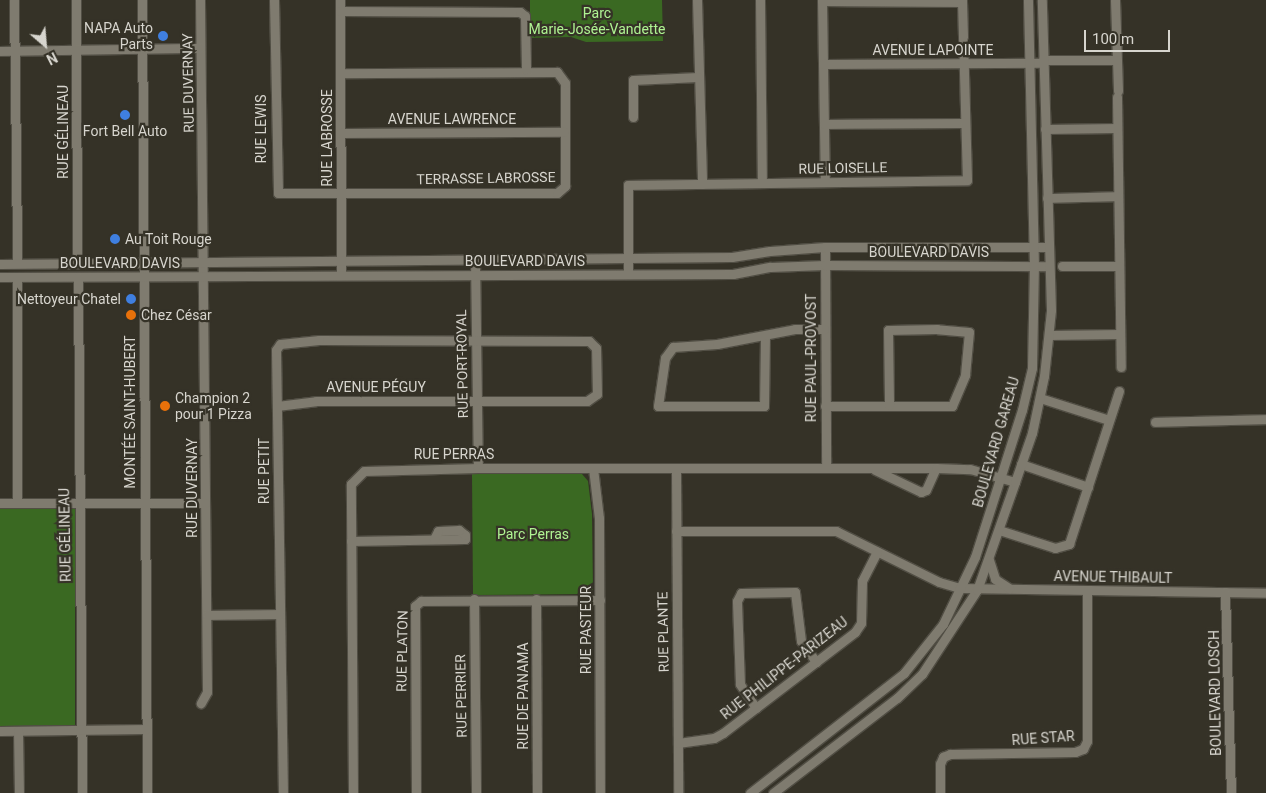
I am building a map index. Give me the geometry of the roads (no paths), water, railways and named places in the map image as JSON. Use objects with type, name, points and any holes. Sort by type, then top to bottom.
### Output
[{"type":"street","points":[[14,0],[17,264]]},
{"type":"street","name":"RUE GÉLINEAU","points":[[76,0],[77,264]]},
{"type":"street","name":"MONTÉE SAINT-HUBERT","points":[[142,0],[147,793]]},
{"type":"street","name":"RUE DUVERNAY","points":[[200,0],[205,276],[207,615],[207,692],[200,703]]},
{"type":"street","name":"RUE LEWIS","points":[[274,0],[275,189],[282,195],[340,193]]},
{"type":"street","name":"RUE LABROSSE","points":[[340,0],[341,275]]},
{"type":"street","points":[[697,0],[702,184]]},
{"type":"street","points":[[760,0],[762,182]]},
{"type":"street","name":"BOULEVARD GAREAU","points":[[750,793],[904,672],[943,624],[975,557],[1002,478],[1032,368],[1034,247],[1028,0]]},
{"type":"street","name":"BOULEVARD GAREAU","points":[[773,793],[897,698],[922,674],[977,590],[1016,482],[1040,398],[1049,335],[1042,0]]},
{"type":"street","points":[[1115,0],[1121,367]]},
{"type":"street","points":[[825,182],[822,1],[962,1]]},
{"type":"street","name":"RUE LOISELLE","points":[[628,274],[628,185],[967,180],[962,1]]},
{"type":"street","points":[[340,11],[520,12],[525,16],[526,70]]},
{"type":"street","points":[[0,51],[200,48]]},
{"type":"street","name":"AVENUE LAPOINTE","points":[[822,64],[1029,63],[1043,61],[1116,60]]},
{"type":"street","name":"TERRASSE LABROSSE","points":[[340,73],[526,70],[557,72],[562,76],[565,186],[557,193],[340,193]]},
{"type":"street","points":[[633,118],[633,80],[698,77]]},
{"type":"street","points":[[824,124],[965,123]]},
{"type":"street","points":[[1045,129],[1117,128]]},
{"type":"street","name":"AVENUE LAWRENCE","points":[[340,133],[564,132]]},
{"type":"street","points":[[1047,198],[1118,196]]},
{"type":"street","name":"BOULEVARD DAVIS","points":[[0,264],[732,258],[770,251],[825,247],[1048,247]]},
{"type":"street","name":"RUE PAUL-PROVOST","points":[[825,247],[826,468]]},
{"type":"street","points":[[1006,266],[1007,247]]},
{"type":"street","name":"RUE PORT-ROYAL","points":[[475,260],[478,468]]},
{"type":"street","points":[[93,264],[93,276]]},
{"type":"street","name":"BOULEVARD DAVIS","points":[[0,277],[733,274],[770,267],[825,265],[1049,266]]},
{"type":"street","points":[[1062,266],[1119,266]]},
{"type":"street","points":[[16,277],[17,503]]},
{"type":"street","name":"RUE GÉLINEAU","points":[[78,277],[78,503],[82,793]]},
{"type":"street","points":[[765,336],[764,406],[658,406],[665,358],[673,347],[765,336],[795,329],[824,329]]},
{"type":"street","points":[[825,406],[952,406],[965,375],[969,332],[937,329],[888,330],[889,405]]},
{"type":"street","points":[[1049,335],[1120,334]]},
{"type":"street","name":"AVENUE PÉGUY","points":[[277,406],[316,401],[587,401],[597,394],[596,348],[589,341],[475,339]]},
{"type":"street","name":"RUE PETIT","points":[[284,793],[279,614],[276,350],[280,344],[319,340],[475,339]]},
{"type":"street","points":[[999,530],[1055,548],[1063,548],[1069,544],[1119,391]]},
{"type":"street","points":[[1040,398],[1109,420]]},
{"type":"street","points":[[1155,422],[1266,419]]},
{"type":"street","points":[[1021,464],[1088,487]]},
{"type":"street","name":"RUE PERRAS","points":[[353,793],[351,484],[364,471],[478,468],[676,470],[936,468],[970,469],[1016,482]]},
{"type":"street","name":"RUE PASTEUR","points":[[593,468],[599,518],[600,793]]},
{"type":"street","name":"RUE PERRAS","points":[[872,469],[921,492],[926,490],[936,468]]},
{"type":"street","name":"RUE PLANTE","points":[[676,470],[678,793]]},
{"type":"street","points":[[0,503],[205,503]]},
{"type":"street","name":"AVENUE THIBAULT","points":[[676,531],[836,531],[877,552],[960,588],[977,590],[1266,592]]},
{"type":"street","points":[[351,541],[434,539]]},
{"type":"street","name":"RUE PHILIPPE-PARIZEAU","points":[[678,743],[714,738],[856,632],[861,624],[862,582],[877,552]]},
{"type":"street","points":[[989,560],[999,584],[1016,589]]},
{"type":"street","name":"RUE STAR","points":[[940,793],[940,764],[943,757],[950,754],[1075,752],[1083,748],[1087,741],[1087,590]]},
{"type":"street","points":[[756,708],[740,684],[737,601],[741,593],[795,592],[801,641],[816,662]]},
{"type":"street","name":"BOULEVARD LOSCH","points":[[1225,592],[1231,793]]},
{"type":"street","name":"RUE PLATON","points":[[416,793],[415,606],[421,601],[474,599],[600,600]]},
{"type":"street","name":"RUE PERRIER","points":[[474,599],[476,793]]},
{"type":"street","name":"RUE DE PANAMA","points":[[536,599],[537,793]]},
{"type":"street","points":[[207,615],[279,614]]},
{"type":"street","points":[[0,731],[146,729]]},
{"type":"street","points":[[18,731],[19,793]]},
{"type":"street","points":[[348,793],[353,793]]},
{"type":"place","name":"NAPA Auto Parts","points":[[163,36]]},
{"type":"place","name":"Fort Bell Auto","points":[[125,115]]},
{"type":"place","name":"Au Toit Rouge","points":[[115,239]]},
{"type":"place","name":"Nettoyeur Chatel","points":[[131,299]]},
{"type":"place","name":"Chez César","points":[[131,315]]},
{"type":"place","name":"Champion 2 pour 1 Pizza","points":[[165,406]]},
{"type":"park label","name":"Parc Marie-Josée-Vandette","points":[[597,22]]},
{"type":"park label","name":"Parc Perras","points":[[533,534]]}]
